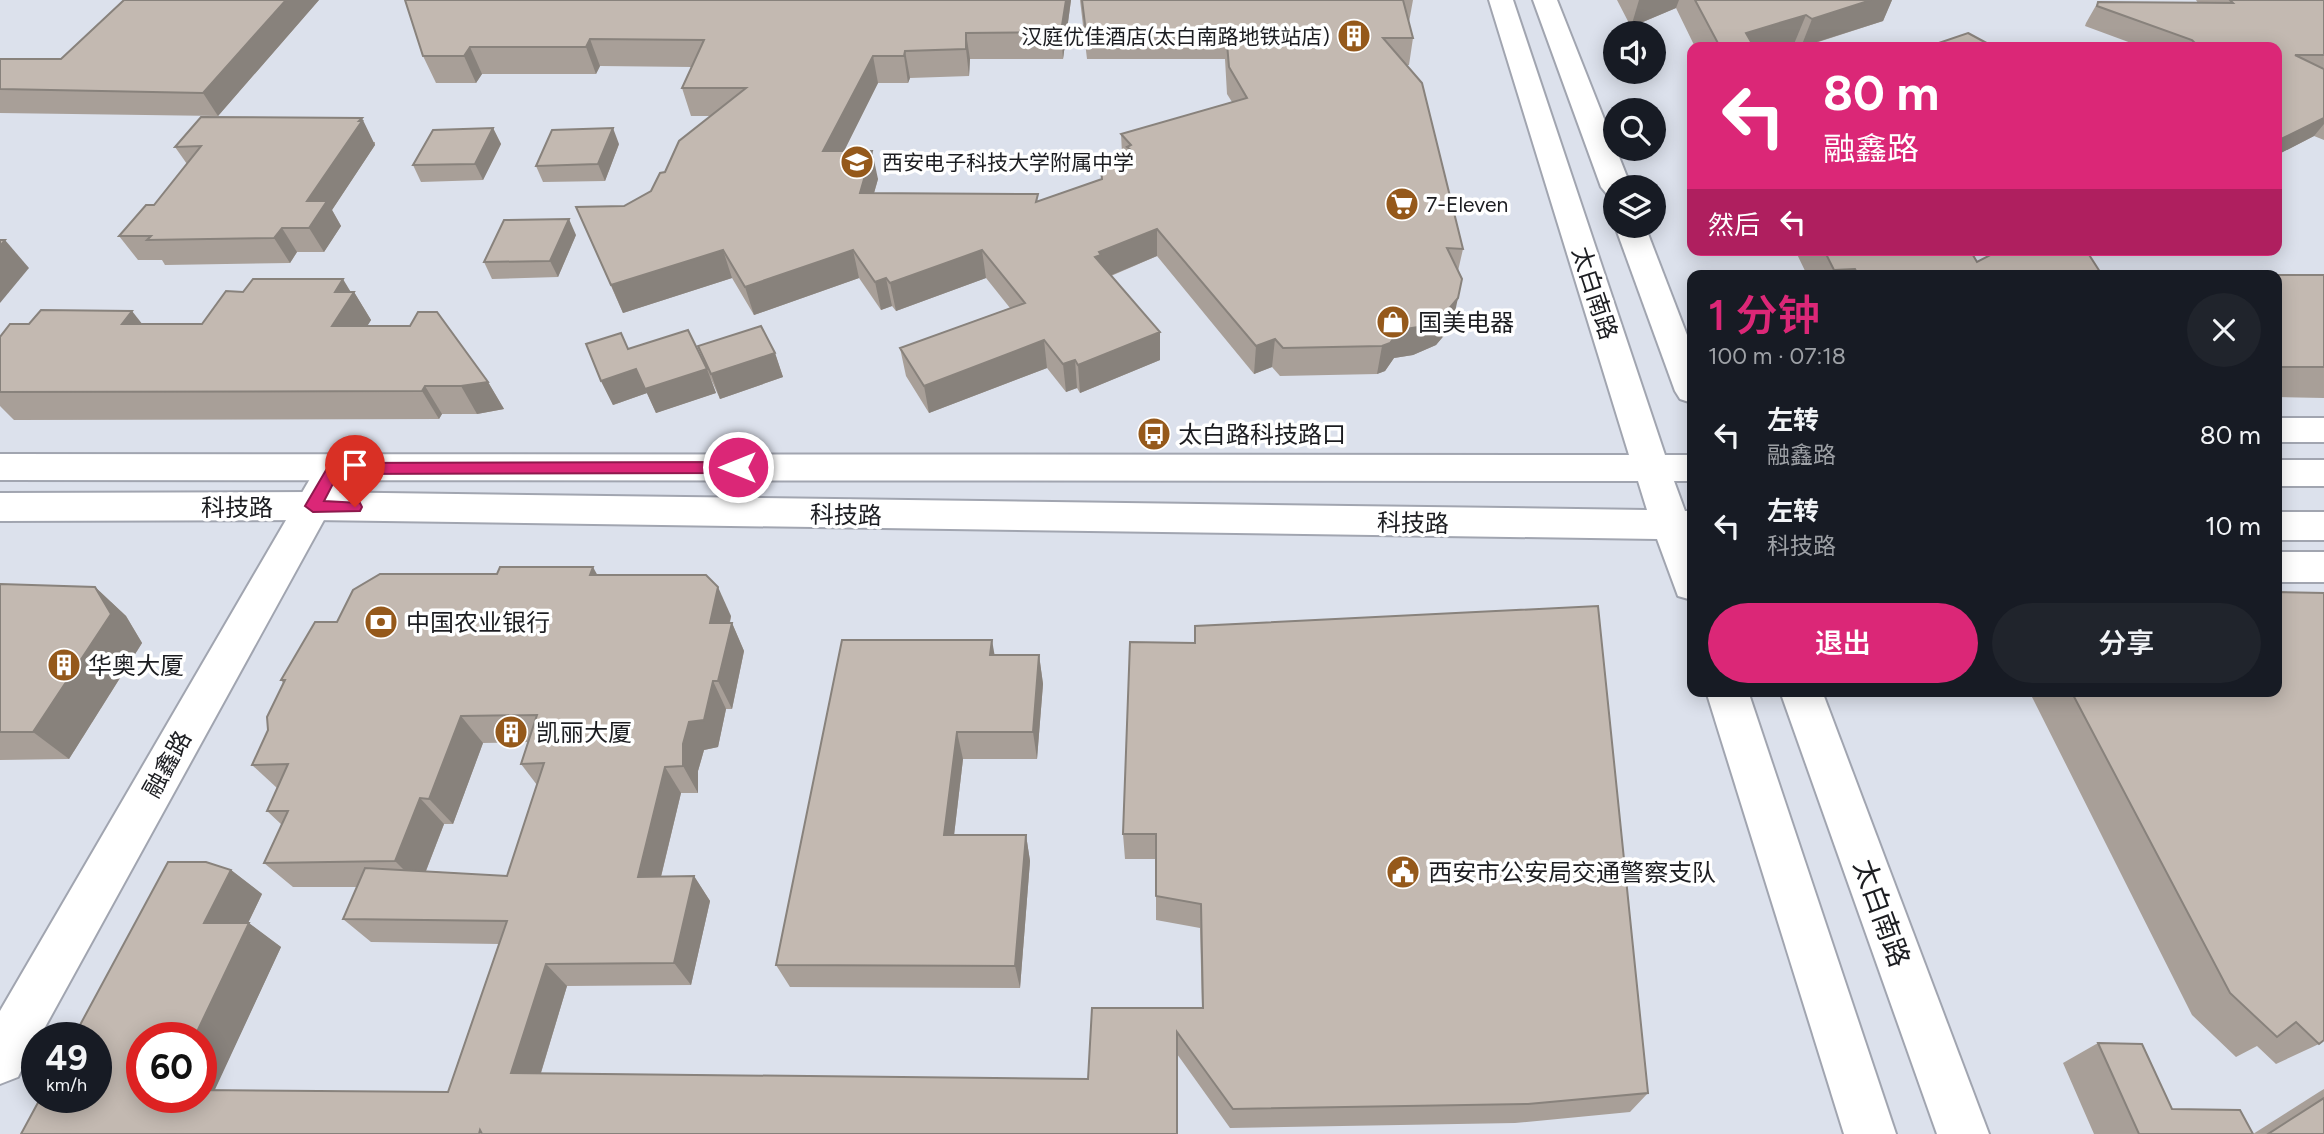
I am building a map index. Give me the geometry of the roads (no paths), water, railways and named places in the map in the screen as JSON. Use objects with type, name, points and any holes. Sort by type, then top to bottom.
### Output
[{"type":"main road","name":"太白南路","points":[[1501,0],[1651,467],[1683,526],[1687,552]]},
{"type":"main road","points":[[1545,0],[1611,175]]},
{"type":"main road","points":[[1635,238],[1687,378]]},
{"type":"main road","points":[[2282,430],[2324,430]]},
{"type":"main road","name":"科技路","points":[[0,467],[1687,468]]},
{"type":"main road","name":"融鑫路","points":[[0,1059],[334,469]]},
{"type":"main road","points":[[2282,473],[2324,473]]},
{"type":"main road","name":"科技路","points":[[0,507],[313,506],[1683,526]]},
{"type":"main road","points":[[2282,526],[2324,526]]},
{"type":"main road","points":[[2282,567],[2324,567]]},
{"type":"main road","points":[[1729,697],[1870,1134]]},
{"type":"main road","name":"太白南路","points":[[1803,697],[1963,1134]]},
{"type":"place","name":"汉庭优佳酒店(太白南路地铁站店)","points":[[1354,36]]},
{"type":"place","name":"西安电子科技大学附属中学","points":[[857,162]]},
{"type":"place","name":"7-Eleven","points":[[1402,204]]},
{"type":"place","name":"国美电器","points":[[1393,322]]},
{"type":"place","name":"太白路科技路口","points":[[1154,434]]},
{"type":"place","name":"中国农业银行","points":[[381,622]]},
{"type":"place","name":"华奥大厦","points":[[64,665]]},
{"type":"place","name":"凯丽大厦","points":[[511,732]]},
{"type":"place","name":"西安市公安局交通警察支队","points":[[1403,872]]}]
